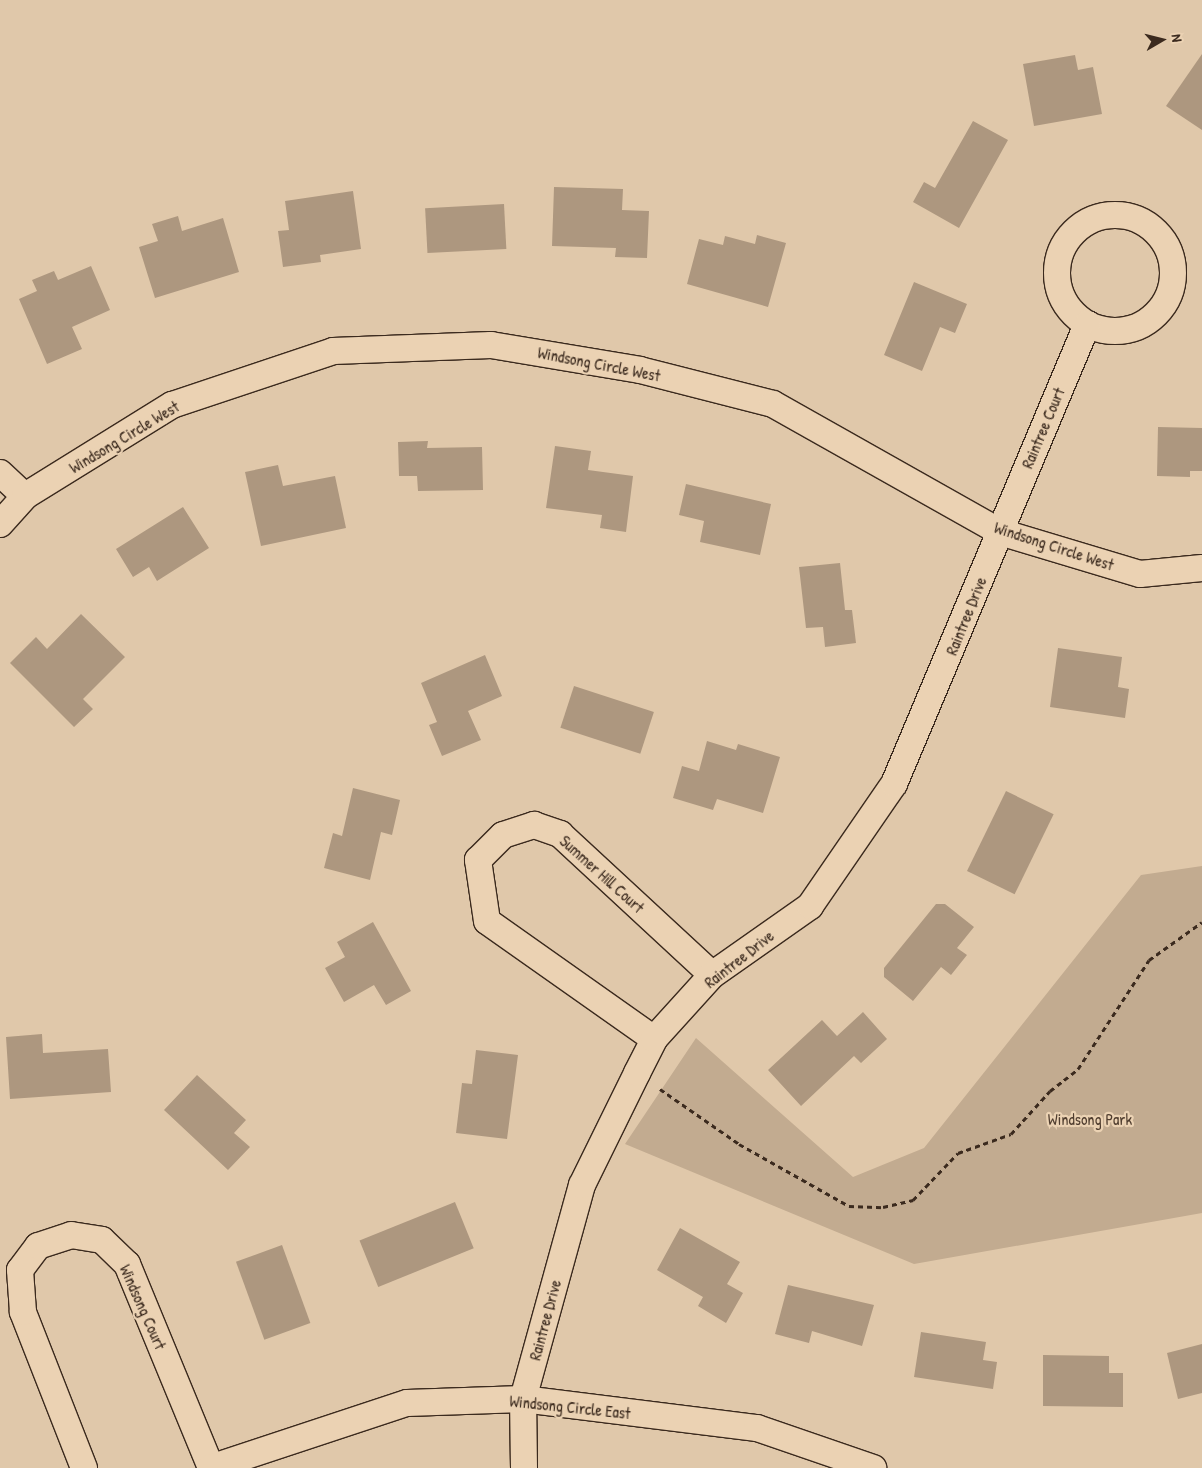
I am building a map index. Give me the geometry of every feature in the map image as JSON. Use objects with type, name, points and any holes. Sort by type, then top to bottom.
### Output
[{"type":"street","points":[[1123,214],[1143,221],[1162,240],[1173,265],[1173,283],[1166,301],[1155,316],[1122,331],[1087,324],[1071,312],[1060,294],[1056,274],[1059,254],[1068,236],[1084,222],[1103,215],[1123,214]]},
{"type":"street","name":"Raintree Court","points":[[1000,532],[1087,324]]},
{"type":"street","name":"Windsong Circle West","points":[[0,524],[25,496],[172,405],[333,351],[491,345],[640,370],[773,404],[1000,532],[1140,574],[1202,568]]},
{"type":"street","points":[[0,473],[25,496]]},
{"type":"street","name":"Raintree Drive","points":[[524,1468],[523,1399],[582,1185],[654,1039],[712,975],[810,906],[894,784],[1000,532]]},
{"type":"street","name":"Summer Hill Court","points":[[654,1039],[487,921],[479,891],[478,860],[502,836],[534,825],[560,834],[712,975]]},
{"type":"street","name":"Windsong Court","points":[[84,1468],[23,1312],[20,1270],[38,1246],[71,1235],[102,1240],[127,1264],[210,1468]]},
{"type":"street","name":"Windsong Circle East","points":[[210,1468],[407,1403],[523,1399],[757,1428],[873,1468]]},
{"type":"path","points":[[637,1073],[739,1144],[849,1206],[883,1207],[913,1200],[958,1154],[1011,1134],[1050,1091],[1078,1069],[1149,960],[1202,922]]},
{"type":"green space","name":"Windsong Park","points":[[1202,866],[1202,1213],[914,1264],[625,1144],[696,1038],[853,1177],[924,1148],[1141,875]]},
{"type":"building","points":[[1202,54],[1202,130],[1166,106]]},
{"type":"building","points":[[1075,55],[1078,70],[1093,67],[1102,114],[1034,126],[1023,64]]},
{"type":"building","points":[[973,121],[1008,140],[959,228],[913,202],[924,182],[935,188]]},
{"type":"building","points":[[554,187],[623,189],[622,210],[649,211],[647,258],[615,257],[616,248],[552,246]]},
{"type":"building","points":[[353,191],[361,249],[320,255],[321,262],[283,267],[278,231],[289,230],[285,201]]},
{"type":"building","points":[[504,204],[506,249],[427,253],[425,208]]},
{"type":"building","points":[[178,216],[182,231],[223,218],[239,272],[155,298],[139,247],[158,241],[152,224]]},
{"type":"building","points":[[757,235],[786,243],[768,307],[687,284],[699,239],[723,245],[725,236],[755,244]]},
{"type":"building","points":[[91,266],[110,310],[72,327],[82,349],[47,364],[19,299],[37,291],[32,280],[54,271],[58,280]]},
{"type":"building","points":[[914,282],[967,304],[955,333],[940,327],[922,371],[884,355]]},
{"type":"building","points":[[1158,427],[1202,428],[1202,471],[1190,471],[1190,477],[1157,476]]},
{"type":"building","points":[[428,441],[427,448],[482,447],[483,490],[418,491],[417,476],[399,476],[398,442]]},
{"type":"building","points":[[555,446],[591,451],[588,470],[633,476],[626,532],[600,528],[602,515],[546,508]]},
{"type":"building","points":[[278,465],[283,486],[335,476],[346,528],[261,546],[245,472]]},
{"type":"building","points":[[686,484],[771,504],[760,555],[700,542],[704,521],[679,515]]},
{"type":"building","points":[[183,507],[209,548],[157,581],[149,567],[133,577],[116,549]]},
{"type":"building","points":[[840,563],[845,610],[852,610],[856,643],[825,647],[823,627],[806,628],[799,567]]},
{"type":"building","points":[[81,614],[125,657],[83,699],[93,709],[74,727],[10,663],[36,637],[47,649]]},
{"type":"building","points":[[1058,648],[1122,657],[1118,687],[1129,689],[1125,718],[1050,707]]},
{"type":"building","points":[[485,655],[502,696],[468,711],[481,740],[442,756],[429,725],[437,722],[421,683]]},
{"type":"building","points":[[574,686],[654,712],[640,754],[560,728]]},
{"type":"building","points":[[707,741],[736,750],[738,744],[780,757],[763,813],[717,799],[713,810],[673,798],[682,766],[699,771]]},
{"type":"building","points":[[353,788],[400,800],[392,835],[381,832],[370,880],[324,868],[333,833],[342,836]]},
{"type":"building","points":[[1006,791],[1054,814],[1015,894],[967,871]]},
{"type":"building","points":[[936,904],[945,904],[974,927],[957,948],[967,955],[951,975],[941,967],[913,1001],[884,977],[884,968]]},
{"type":"building","points":[[373,922],[411,991],[386,1005],[374,985],[344,1002],[325,968],[345,957],[337,942]]},
{"type":"building","points":[[863,1012],[887,1039],[861,1063],[854,1056],[801,1106],[768,1070],[822,1020],[837,1036]]},
{"type":"building","points":[[42,1034],[43,1053],[108,1049],[111,1092],[10,1099],[6,1037]]},
{"type":"building","points":[[476,1050],[518,1055],[507,1139],[456,1133],[462,1083],[472,1084]]},
{"type":"building","points":[[197,1075],[246,1120],[234,1133],[250,1147],[228,1170],[164,1110]]},
{"type":"building","points":[[455,1202],[474,1248],[378,1287],[360,1241]]},
{"type":"building","points":[[680,1228],[740,1262],[727,1284],[743,1293],[726,1323],[698,1306],[703,1297],[657,1270]]},
{"type":"building","points":[[282,1245],[310,1323],[264,1340],[236,1262]]},
{"type":"building","points":[[788,1285],[874,1305],[862,1346],[812,1331],[809,1343],[775,1334]]},
{"type":"building","points":[[921,1332],[986,1342],[983,1360],[997,1362],[993,1389],[914,1377]]},
{"type":"building","points":[[1202,1344],[1202,1393],[1178,1399],[1167,1353]]},
{"type":"building","points":[[1043,1355],[1109,1356],[1109,1373],[1123,1373],[1123,1407],[1043,1406]]}]
